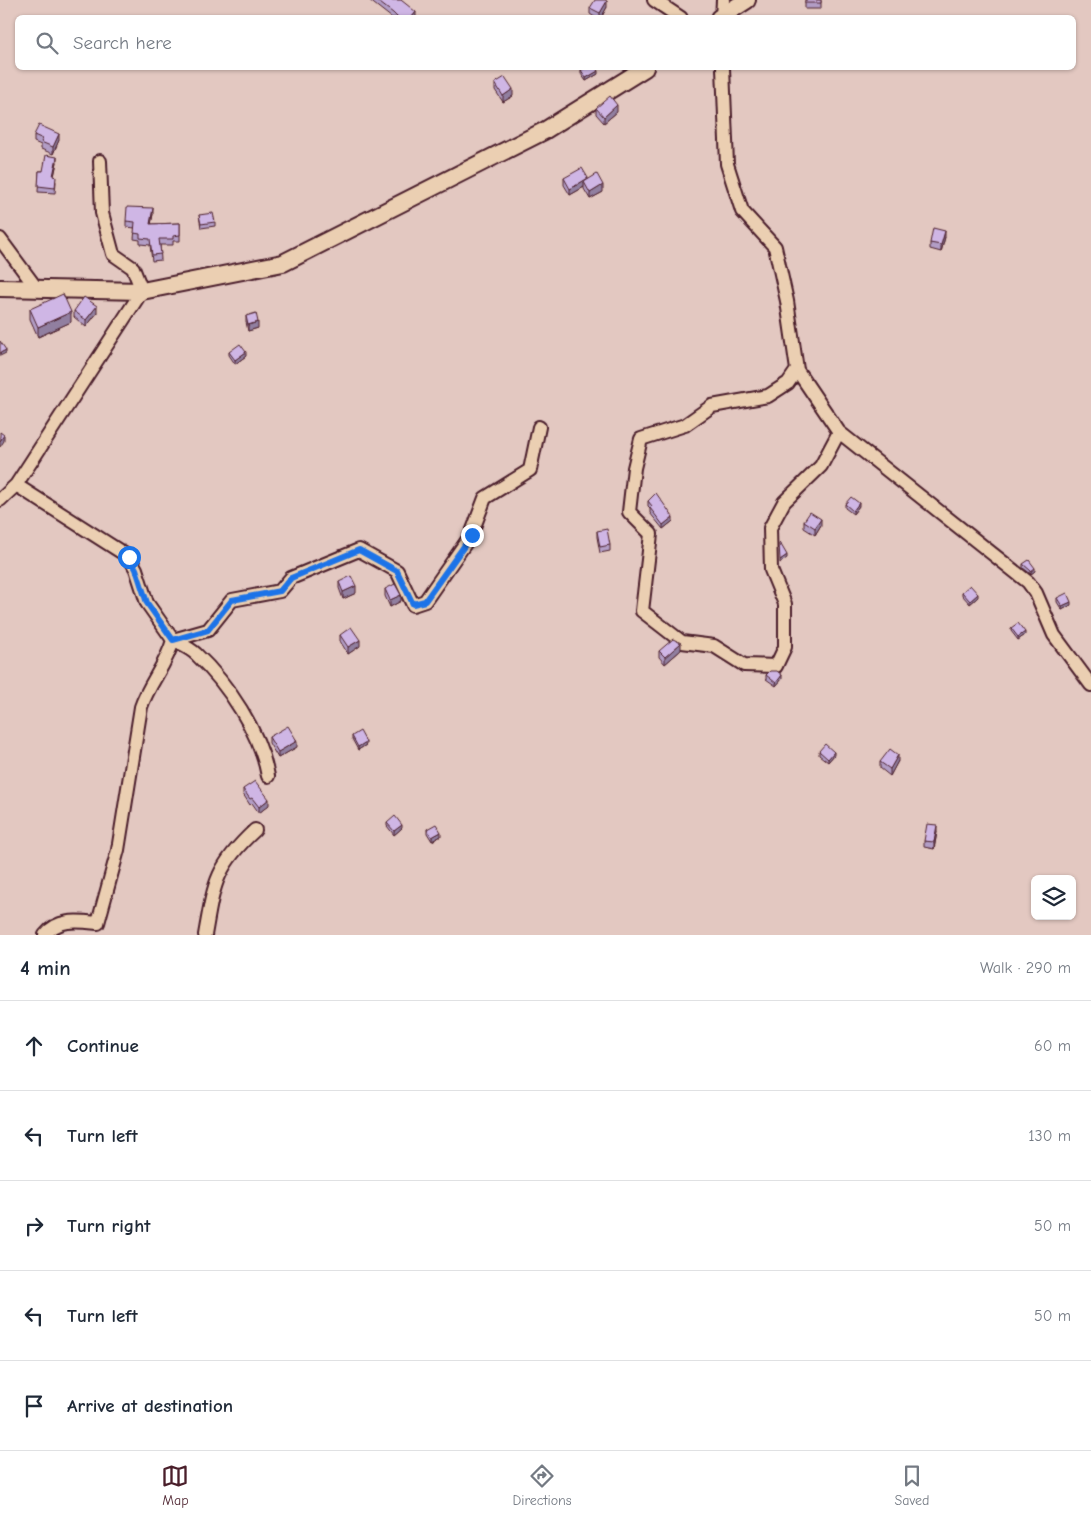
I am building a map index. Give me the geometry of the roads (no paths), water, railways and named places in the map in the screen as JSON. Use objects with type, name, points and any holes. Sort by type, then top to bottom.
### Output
[{"type":"street","points":[[654,0],[676,15]]},
{"type":"street","points":[[722,13],[747,0]]},
{"type":"street","points":[[0,288],[142,291],[282,262],[544,131],[641,70]]},
{"type":"street","points":[[724,70],[727,164],[742,211],[775,247],[787,301],[796,370],[838,432],[1028,582],[1036,593],[1054,636],[1091,685]]},
{"type":"street","points":[[100,161],[102,213],[113,254],[133,268],[142,291]]},
{"type":"street","points":[[0,238],[37,289]]},
{"type":"street","points":[[0,500],[16,485],[142,291]]},
{"type":"street","points":[[796,370],[788,383],[768,396],[712,406],[685,425],[641,439],[634,468],[629,512],[652,534],[642,610],[682,642],[714,646],[744,666],[776,666],[785,647],[785,604],[771,570],[770,528],[784,502],[821,466],[838,432]]},
{"type":"street","points":[[173,640],[208,630],[232,600],[280,591],[291,578],[359,550],[397,571],[413,604],[425,601],[472,535],[485,498],[530,470],[540,428]]},
{"type":"street","points":[[16,485],[129,557],[136,569],[147,603],[173,640],[195,653],[222,683],[240,709],[265,762],[268,776]]},
{"type":"street","points":[[45,935],[53,926],[60,923],[77,921],[98,923],[118,850],[141,707],[147,690],[167,656],[173,640]]},
{"type":"street","points":[[206,935],[209,906],[221,869],[234,849],[255,830]]}]
